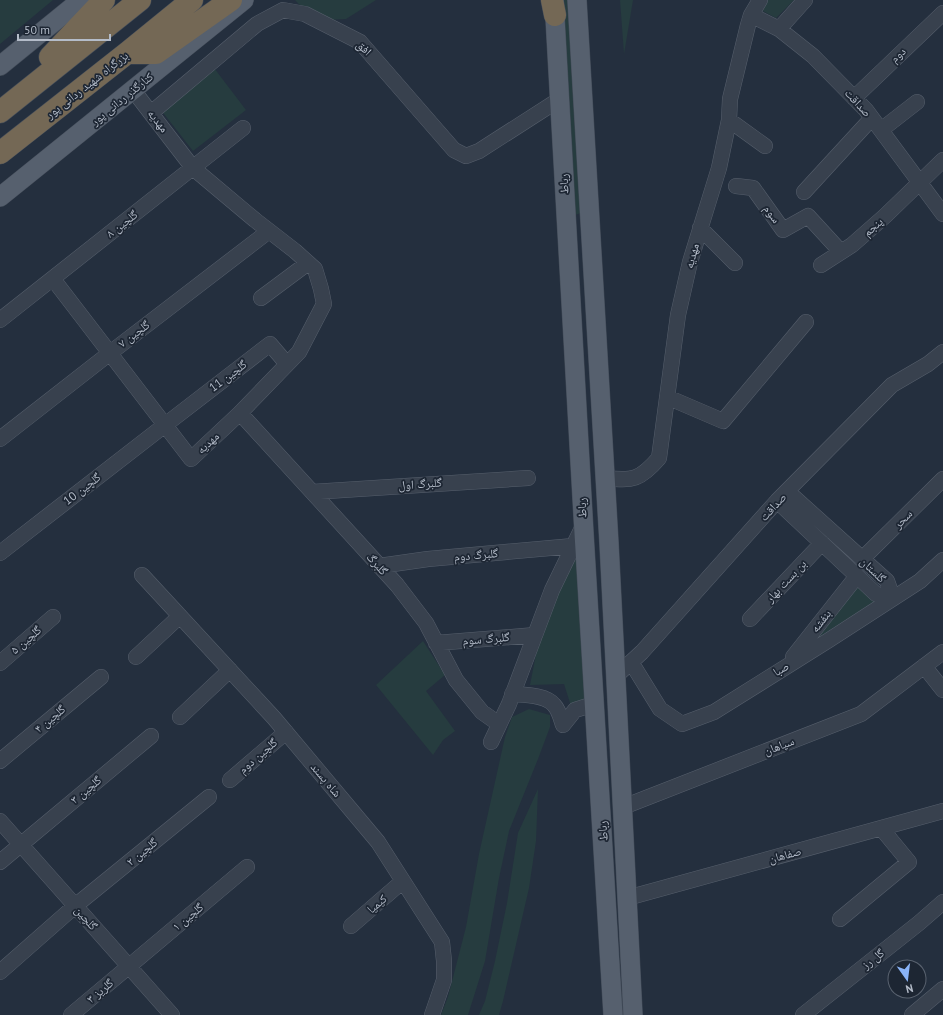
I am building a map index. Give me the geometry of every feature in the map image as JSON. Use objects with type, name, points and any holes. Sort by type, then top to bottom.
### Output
[{"type":"highway","points":[[0,111],[104,0]]},
{"type":"highway","points":[[0,111],[140,0]]},
{"type":"highway","name":"بزرگراه شهید ردانی پور","points":[[0,153],[192,0]]},
{"type":"highway","points":[[127,53],[156,53],[231,0]]},
{"type":"main road","points":[[0,66],[81,0]]},
{"type":"main road","name":"کنارگذر ردانی پور","points":[[0,197],[244,0]]},
{"type":"main road","name":"رباط","points":[[577,0],[616,676],[633,1015]]},
{"type":"main road","name":"رباط","points":[[554,5],[594,704],[609,1010]]},
{"type":"main road","points":[[569,269],[593,267]]},
{"type":"street","name":"مهدیه","points":[[605,478],[624,480],[636,478],[649,470],[659,458],[678,315],[690,262],[719,168],[729,120],[730,99],[751,15],[760,0]]},
{"type":"street","points":[[779,29],[805,0]]},
{"type":"street","name":"افق","points":[[151,113],[257,24],[283,10],[305,14],[360,42],[454,150],[466,156],[480,151],[560,99]]},
{"type":"street","name":"دوم","points":[[854,98],[943,13]]},
{"type":"street","name":"صداقت","points":[[751,15],[779,29],[813,56],[866,110],[943,214]]},
{"type":"street","name":"مهدیه","points":[[53,279],[191,459],[240,413],[299,352],[324,304],[315,269],[193,168],[133,90]]},
{"type":"street","points":[[804,192],[877,124],[917,102]]},
{"type":"street","points":[[729,120],[765,146]]},
{"type":"street","name":"گلچین ۸","points":[[0,320],[243,128]]},
{"type":"street","name":"پنجم","points":[[820,265],[857,241],[943,160]]},
{"type":"street","name":"سوم","points":[[736,186],[753,188],[783,230],[808,216],[841,252]]},
{"type":"street","points":[[700,228],[735,263]]},
{"type":"street","name":"گلچین ۷","points":[[0,439],[269,231]]},
{"type":"street","points":[[261,298],[308,263]]},
{"type":"street","points":[[667,397],[723,421],[806,322]]},
{"type":"street","name":"گلچین 11","points":[[165,424],[270,344],[287,364]]},
{"type":"street","name":"صداقت","points":[[616,676],[642,652],[782,496],[892,385],[928,364],[943,352]]},
{"type":"street","name":"گلبرگ","points":[[240,413],[397,585],[426,623],[456,680],[482,712],[499,724]]},
{"type":"street","name":"گلچین 10","points":[[0,553],[165,424]]},
{"type":"street","name":"گلبرگ اول","points":[[312,492],[528,478]]},
{"type":"street","name":"سحر","points":[[862,559],[943,479]]},
{"type":"street","name":"گلستان","points":[[782,496],[822,543],[876,594],[893,598]]},
{"type":"street","name":"گلستان","points":[[782,496],[862,559],[887,581],[893,598]]},
{"type":"street","points":[[491,742],[512,694],[552,590],[583,526]]},
{"type":"street","name":"بن بست بهار","points":[[750,619],[822,543]]},
{"type":"street","name":"گلبرگ دوم","points":[[379,566],[428,559],[573,546]]},
{"type":"street","name":"صبا","points":[[631,662],[660,709],[682,724],[714,712],[920,581],[943,560]]},
{"type":"street","name":"شاه پسند","points":[[142,575],[286,732],[378,842],[442,942],[444,980],[432,1015]]},
{"type":"street","name":"بنفشه","points":[[786,666],[857,576]]},
{"type":"street","points":[[136,656],[180,616]]},
{"type":"street","name":"گلچین ۵","points":[[0,663],[53,617]]},
{"type":"street","name":"گلبرگ سوم","points":[[436,643],[535,635]]},
{"type":"street","name":"سپاهان","points":[[623,806],[861,714],[943,652]]},
{"type":"street","points":[[924,666],[943,690]]},
{"type":"street","points":[[180,717],[230,670]]},
{"type":"street","name":"گلچین ۴","points":[[0,761],[101,677]]},
{"type":"street","points":[[512,694],[530,695],[549,699],[555,706],[563,725],[575,710],[594,704]]},
{"type":"street","name":"گلچین دوم","points":[[230,780],[286,732]]},
{"type":"street","name":"گلچین ۳","points":[[0,862],[151,736]]},
{"type":"street","name":"گلچین ۲","points":[[0,972],[75,906],[209,797]]},
{"type":"street","name":"صفاهان","points":[[627,898],[943,811]]},
{"type":"street","name":"گلچین","points":[[0,821],[172,1015]]},
{"type":"street","points":[[840,919],[909,862],[881,828]]},
{"type":"street","name":"گلچین ۱","points":[[129,966],[247,867]]},
{"type":"street","name":"کیمیا","points":[[351,926],[403,881]]},
{"type":"street","name":"گل رز","points":[[806,1014],[943,902]]},
{"type":"street","name":"گلریز ۳","points":[[72,1015],[129,966]]},
{"type":"street","points":[[912,1015],[943,989]]},
{"type":"green space","points":[[0,0],[53,0],[0,44]]},
{"type":"green space","points":[[295,0],[376,0],[346,19],[325,20],[308,14]]},
{"type":"green space","points":[[561,0],[568,0],[581,213],[575,215]]},
{"type":"green space","points":[[620,0],[633,0],[624,54]]},
{"type":"green space","points":[[768,0],[794,0],[776,18],[763,11]]},
{"type":"green space","points":[[211,64],[246,110],[193,151],[157,105]]},
{"type":"green space","points":[[577,555],[587,700],[571,706],[564,684],[530,685],[538,644],[557,594]]},
{"type":"green space","points":[[858,584],[875,601],[799,650]]},
{"type":"green space","points":[[423,641],[445,675],[426,691],[455,731],[443,740],[433,755],[376,685]]},
{"type":"green space","points":[[529,709],[550,715],[550,727],[509,831],[499,878],[485,961],[468,1015],[441,1015],[448,997],[466,927],[479,854],[505,737],[512,717]]},
{"type":"green space","points":[[538,789],[536,841],[529,888],[503,1001],[499,1015],[479,1015],[485,1001],[495,961],[507,903],[518,833]]}]
